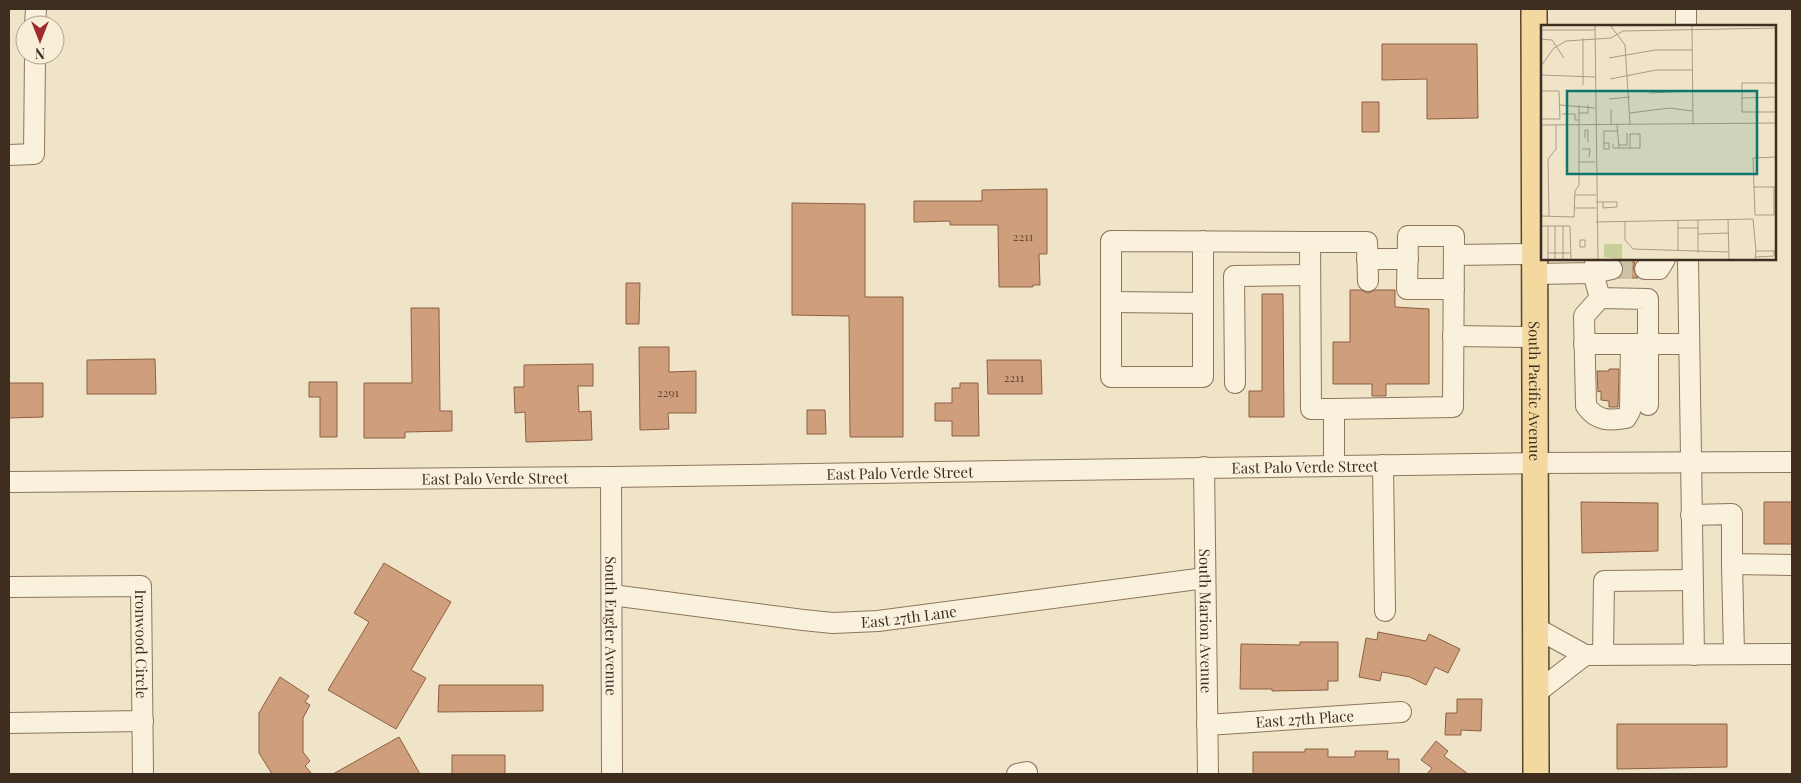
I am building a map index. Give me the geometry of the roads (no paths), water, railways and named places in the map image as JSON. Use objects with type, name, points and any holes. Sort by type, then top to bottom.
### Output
[{"type":"main road","name":"South Pacific Avenue","points":[[1534,9],[1538,114],[1534,264],[1536,774]]},
{"type":"street","points":[[1686,9],[1686,25]]},
{"type":"street","points":[[9,154],[34,154],[35,65]]},
{"type":"street","points":[[1310,242],[1311,409],[1453,407],[1453,336],[1454,289],[1454,236],[1408,236],[1407,289],[1454,289]]},
{"type":"street","points":[[1203,240],[1203,377],[1111,377],[1111,241],[1203,240],[1367,242],[1368,282]]},
{"type":"street","points":[[1454,255],[1534,264],[1600,267],[1600,298],[1584,316],[1586,406],[1592,414],[1600,419],[1616,420],[1626,418],[1630,411],[1648,298],[1600,298]]},
{"type":"street","points":[[1367,259],[1408,259]]},
{"type":"street","points":[[1645,269],[1659,269],[1664,260]]},
{"type":"street","points":[[1688,260],[1694,655]]},
{"type":"street","points":[[1235,383],[1234,276],[1310,276]]},
{"type":"street","points":[[1111,302],[1203,302]]},
{"type":"street","points":[[1453,336],[1534,337]]},
{"type":"street","points":[[1584,344],[1689,344]]},
{"type":"street","points":[[1640,344],[1648,405]]},
{"type":"street","points":[[1334,409],[1334,466]]},
{"type":"street","name":"East Palo Verde Street","points":[[9,482],[611,477],[1535,463],[1792,462]]},
{"type":"street","points":[[1383,465],[1385,611]]},
{"type":"street","name":"South Marion Avenue","points":[[1204,467],[1208,774]]},
{"type":"street","name":"South Engler Avenue","points":[[611,477],[612,774]]},
{"type":"street","points":[[1691,515],[1732,514],[1734,654]]},
{"type":"street","points":[[1732,564],[1792,565]]},
{"type":"street","name":"East 27th Lane","points":[[612,595],[833,623],[878,621],[1206,578]]},
{"type":"street","points":[[1536,693],[1594,655],[1604,581],[1692,580]]},
{"type":"street","name":"Ironwood Circle","points":[[9,587],[141,586],[143,774]]},
{"type":"street","points":[[1536,628],[1594,655],[1792,654]]},
{"type":"street","name":"East 27th Place","points":[[1207,725],[1401,712]]},
{"type":"street","points":[[9,723],[143,721]]},
{"type":"tunnel","points":[[1612,269],[1645,269]]}]
